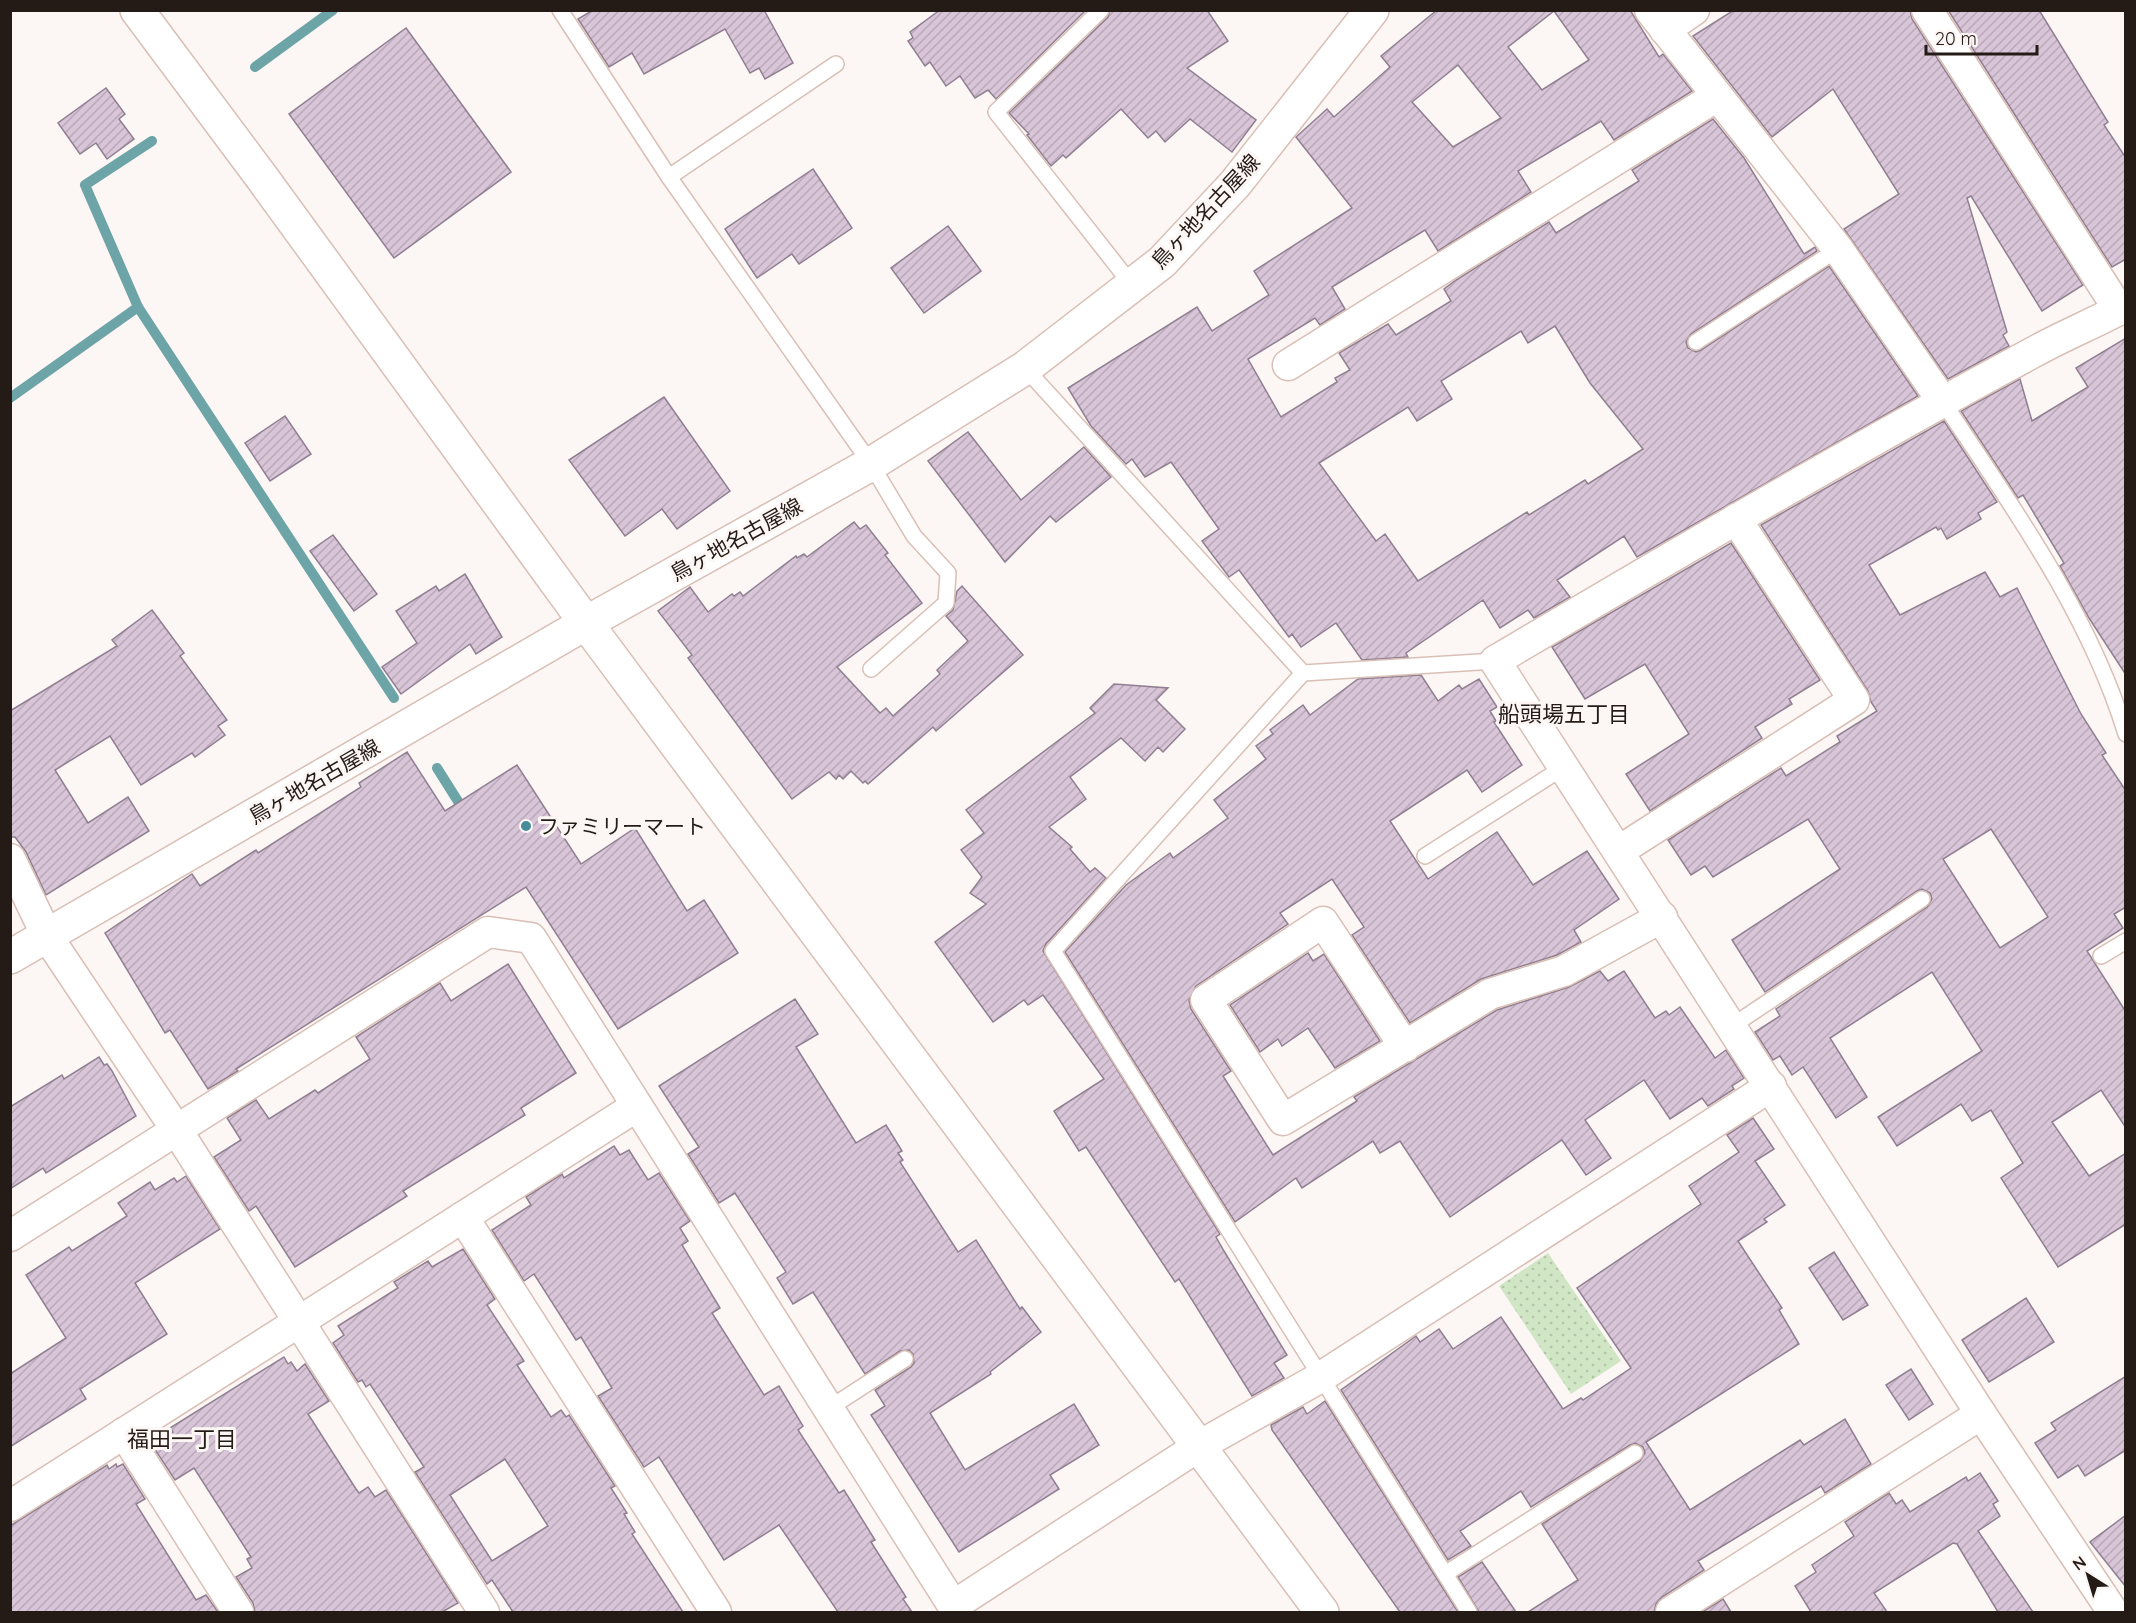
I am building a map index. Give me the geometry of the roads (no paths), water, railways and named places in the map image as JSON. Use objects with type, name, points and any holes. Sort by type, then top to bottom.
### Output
[{"type":"street","points":[[137,10],[264,179],[586,624],[1322,1612]]},
{"type":"street","name":"鳥ヶ地名古屋線","points":[[10,957],[586,624],[871,464],[1025,368],[1162,262],[1235,184],[1372,10]]},
{"type":"street","points":[[1694,10],[1658,20],[1838,249],[1943,402]]},
{"type":"street","points":[[1927,10],[2122,308],[2034,352],[1943,402],[1736,519],[1496,661],[1981,1414],[2113,1612]]},
{"type":"street","points":[[1288,365],[1717,96]]},
{"type":"street","points":[[1618,851],[1854,700],[1736,519]]},
{"type":"street","points":[[10,859],[47,936],[176,1129],[484,1612]]},
{"type":"street","points":[[1405,1047],[1323,922],[1206,1000],[1283,1120],[1405,1047],[1490,994],[1564,971],[1662,917]]},
{"type":"street","points":[[10,1236],[488,932],[531,938],[955,1609],[1199,1446],[1321,1377],[1771,1086]]},
{"type":"street","points":[[10,1506],[637,1106]]},
{"type":"street","points":[[463,1217],[716,1612]]},
{"type":"street","points":[[1671,1612],[1981,1414]]},
{"type":"street","points":[[124,1433],[238,1612]]},
{"type":"lane","points":[[560,10],[669,177],[871,464],[914,536],[948,573],[946,603],[871,669]]},
{"type":"lane","points":[[1101,10],[996,112],[1132,285]]},
{"type":"lane","points":[[669,177],[836,64]]},
{"type":"lane","points":[[1696,342],[1838,249]]},
{"type":"lane","points":[[1025,368],[1303,673]]},
{"type":"lane","points":[[1943,402],[2046,556],[2115,700],[2126,734]]},
{"type":"lane","points":[[1469,1612],[1053,951],[1303,673],[1496,661]]},
{"type":"lane","points":[[1425,856],[1564,767]]},
{"type":"lane","points":[[1732,1026],[1922,899]]},
{"type":"lane","points":[[2101,956],[2126,941]]},
{"type":"lane","points":[[828,1409],[905,1359]]},
{"type":"lane","points":[[1445,1574],[1635,1453]]},
{"type":"waterway","points":[[255,67],[333,10]]},
{"type":"waterway","points":[[152,141],[85,185],[138,307],[394,698]]},
{"type":"waterway","points":[[10,398],[138,307]]},
{"type":"waterway","points":[[437,768],[466,814]]},
{"type":"place","name":"ファミリーマート","points":[[526,826]]},
{"type":"district","name":"船頭場五丁目","points":[[1564,714]]},
{"type":"district","name":"福田一丁目","points":[[182,1439]]}]
